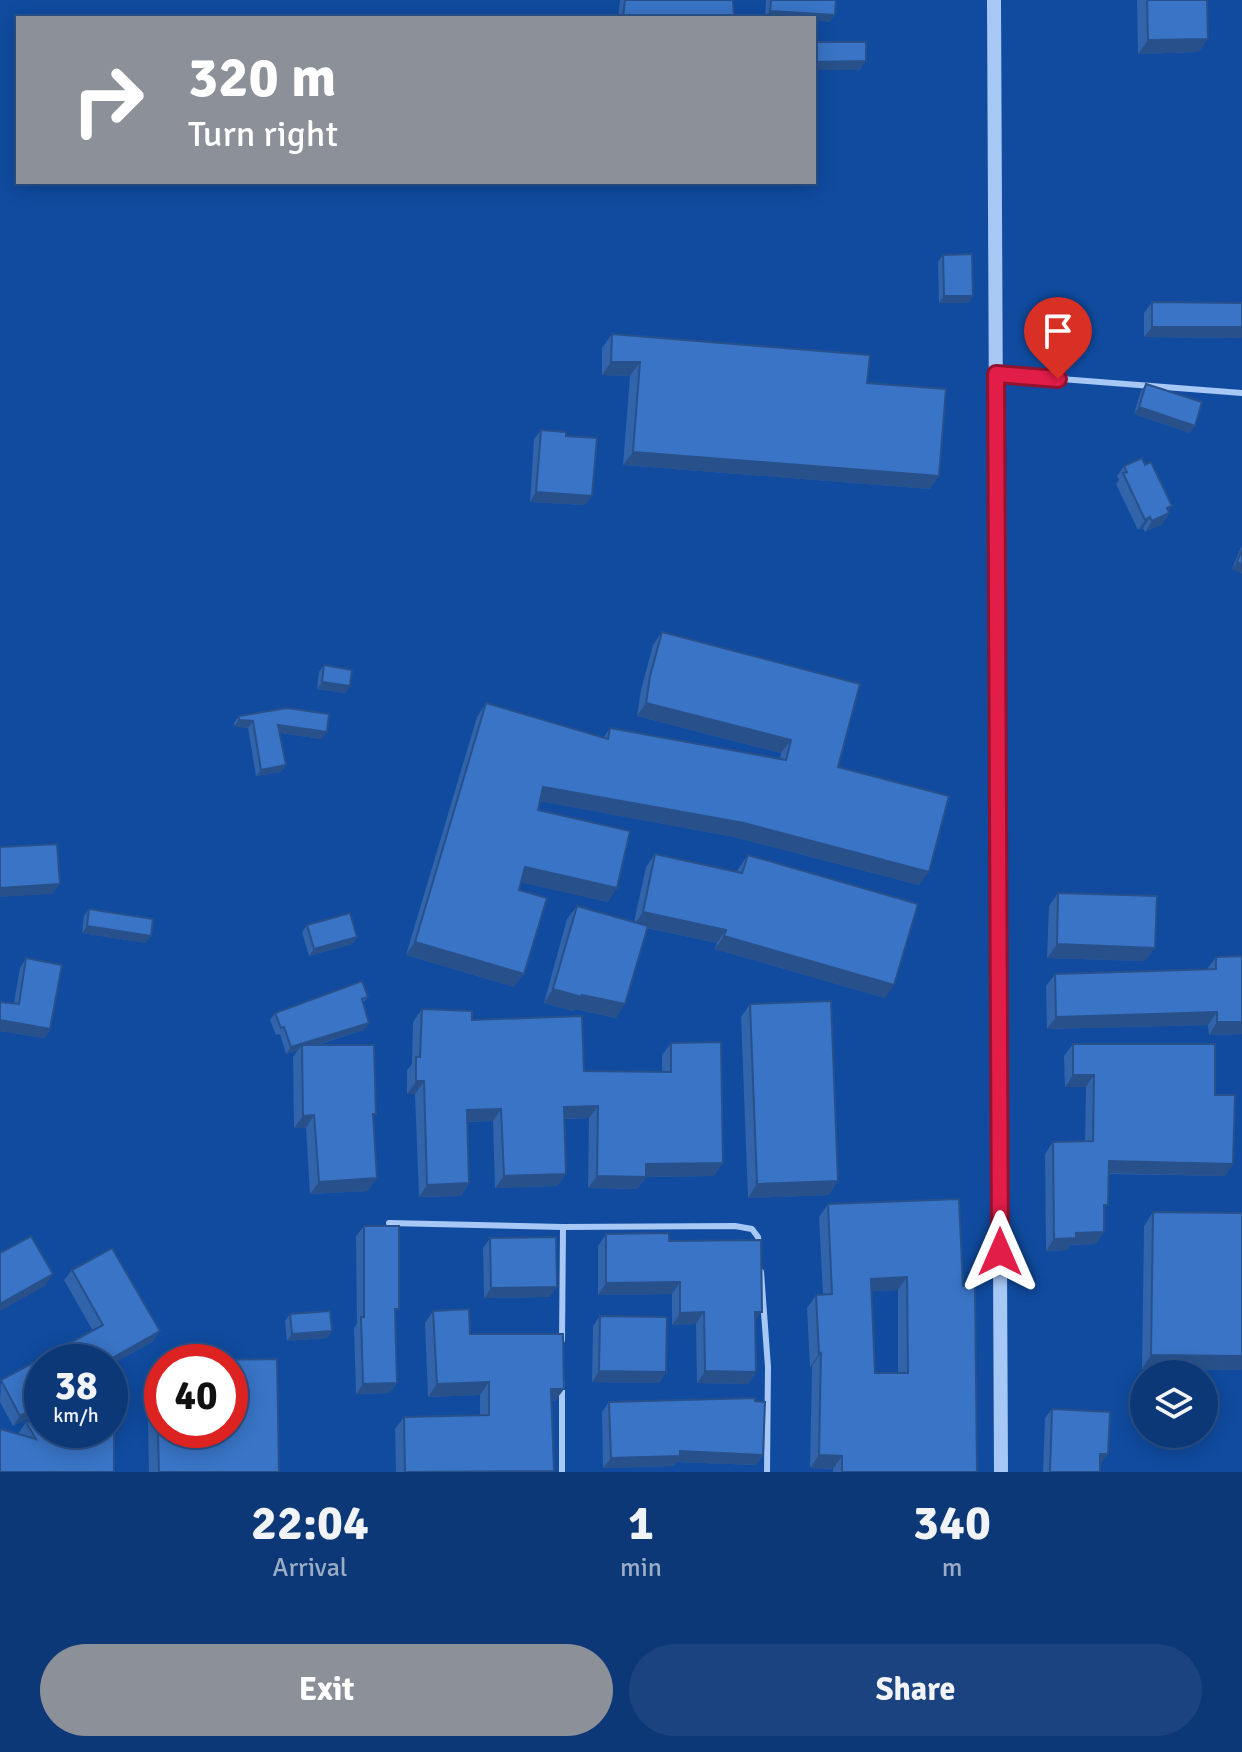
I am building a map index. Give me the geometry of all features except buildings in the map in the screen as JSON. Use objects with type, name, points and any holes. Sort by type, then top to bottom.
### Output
[{"type":"street","points":[[994,0],[1001,1472]]},
{"type":"lane","points":[[996,374],[1242,393]]},
{"type":"lane","points":[[389,1223],[563,1227],[735,1226],[752,1229],[758,1237],[759,1251]]},
{"type":"lane","points":[[562,1350],[563,1227]]},
{"type":"lane","points":[[760,1266],[768,1367],[767,1472]]},
{"type":"lane","points":[[562,1380],[562,1472]]},
{"type":"route","points":[[1000,1252],[996,374],[1058,379]]}]
